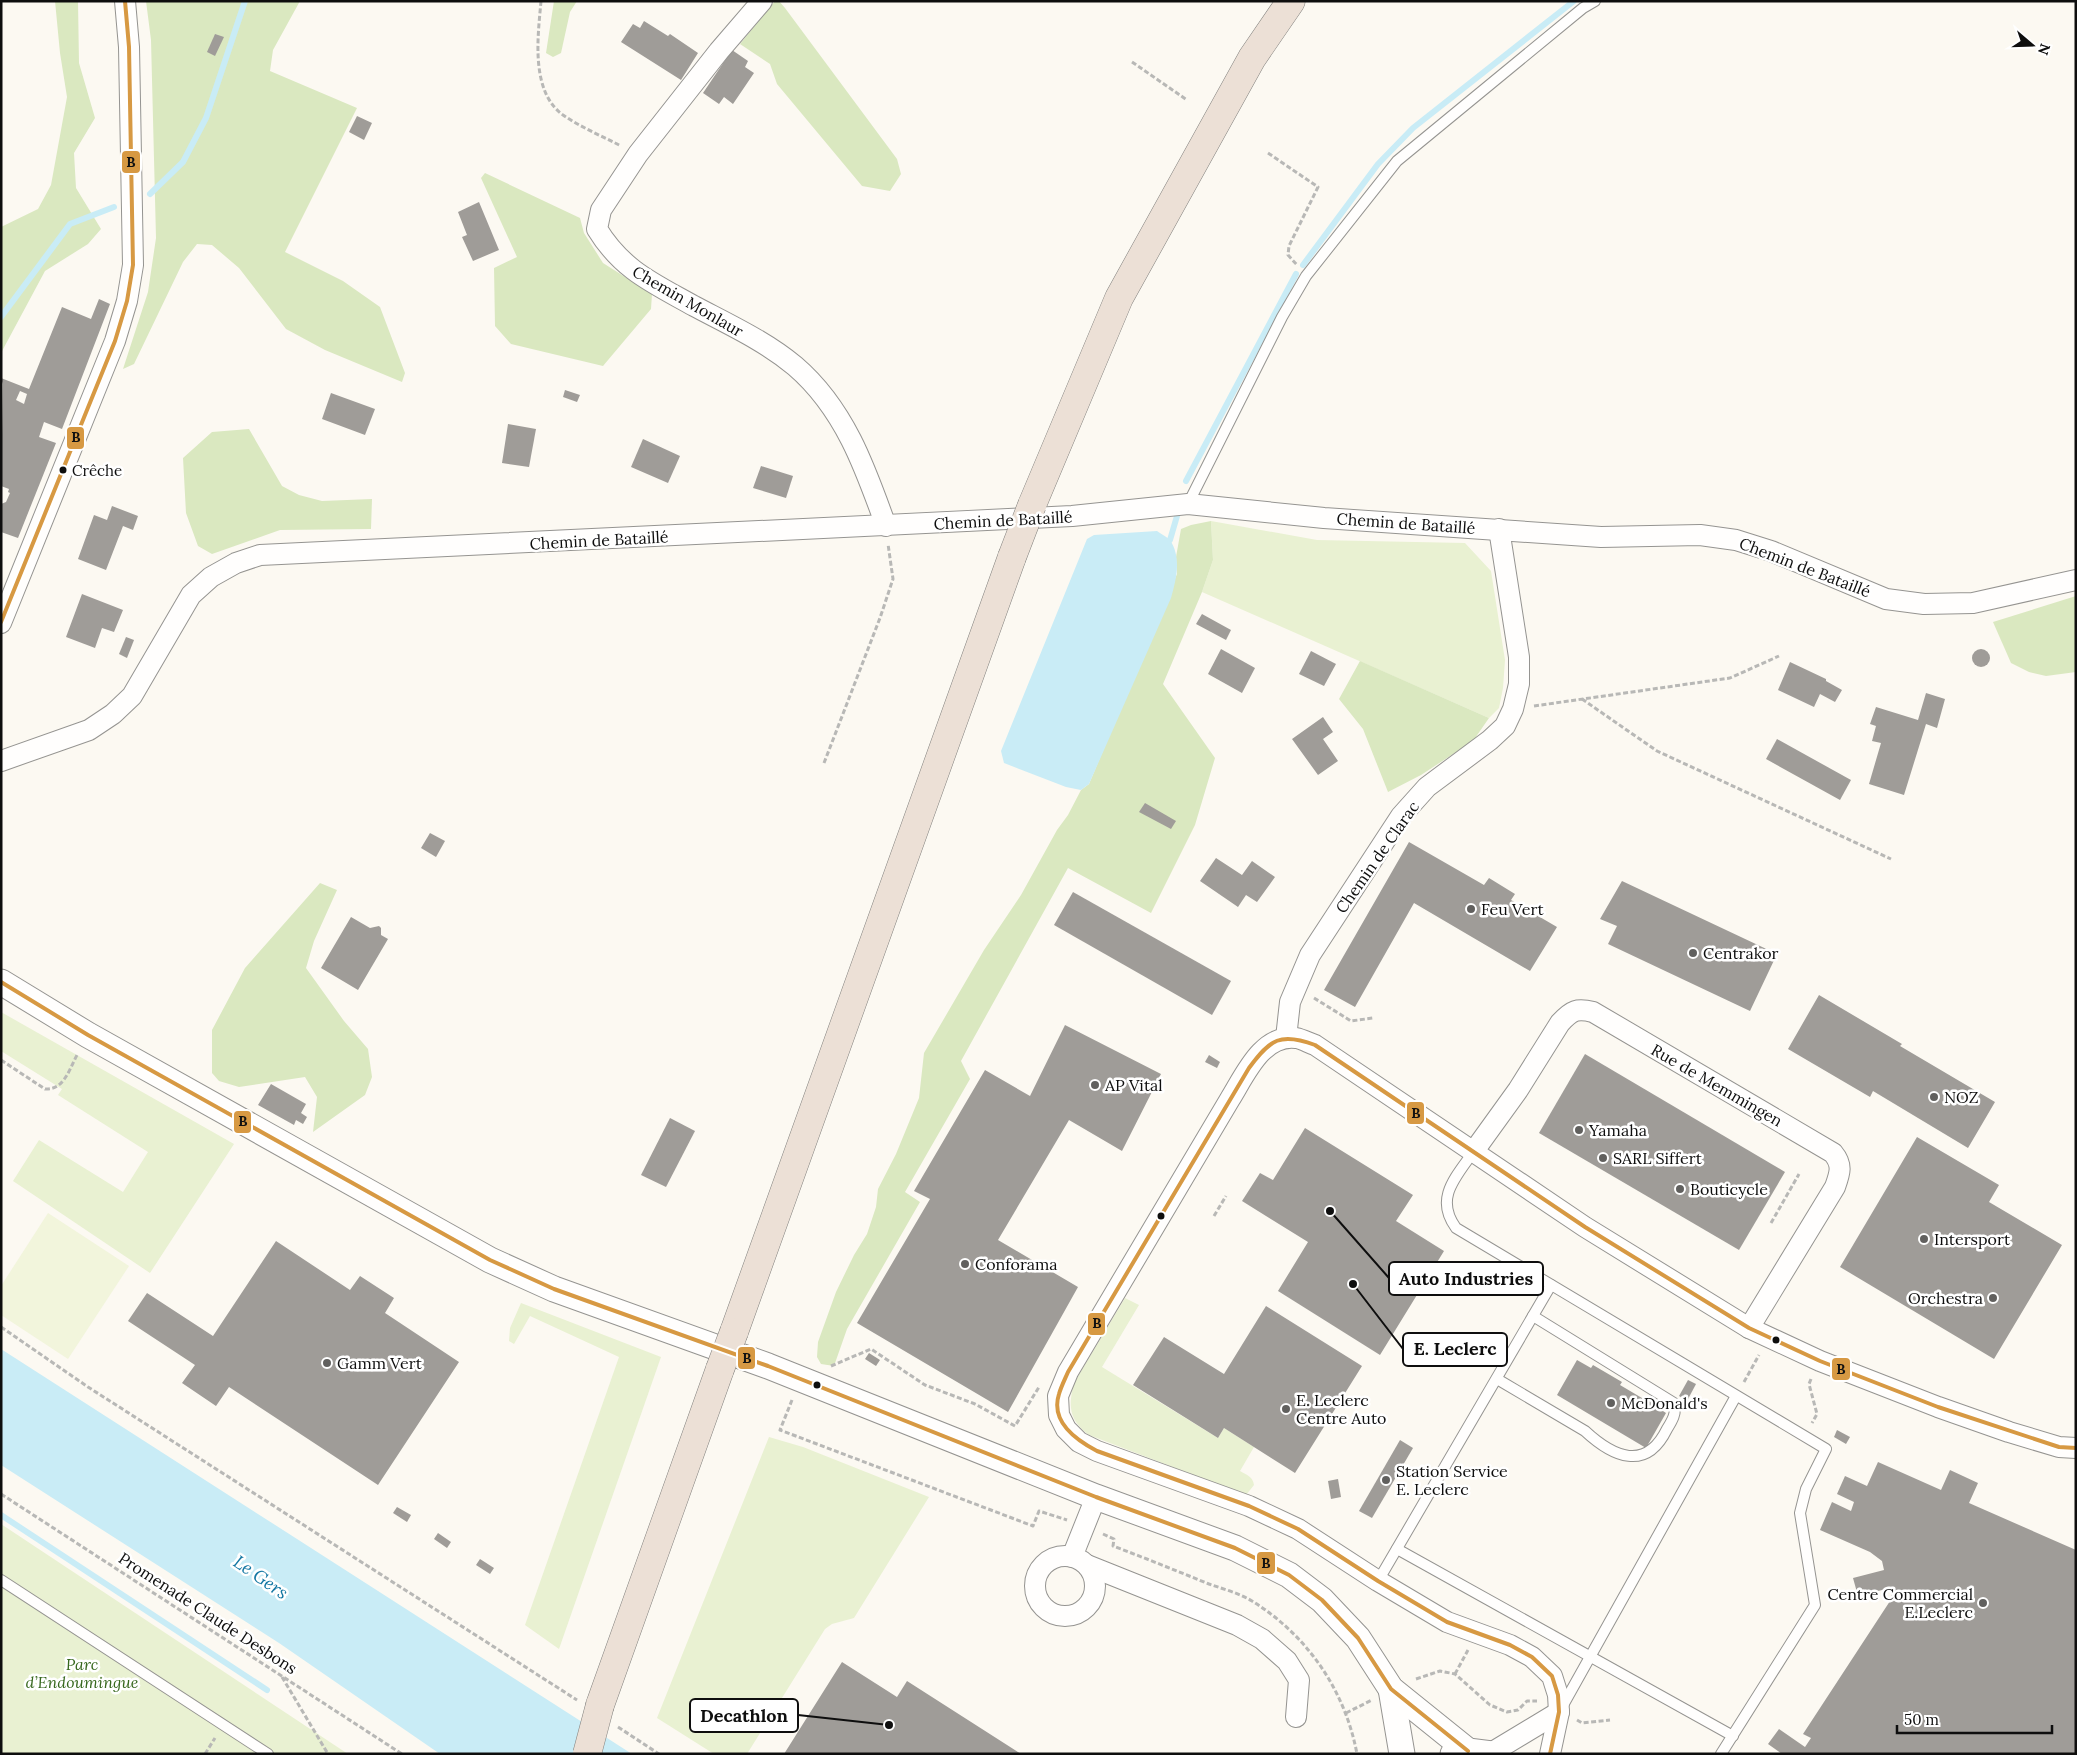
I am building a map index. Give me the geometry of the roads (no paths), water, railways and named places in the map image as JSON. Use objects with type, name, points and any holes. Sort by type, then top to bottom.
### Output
[{"type":"highway","points":[[587,1754],[593,1705],[734,1332],[1032,505],[1119,298],[1252,58],[1291,1]]},
{"type":"street","points":[[1,623],[115,341],[127,301],[133,266],[134,230],[129,47],[125,1]]},
{"type":"street","name":"Chemin Monlaur","points":[[762,1],[719,51],[638,154],[601,210],[596,229],[608,248],[625,265],[646,280],[761,343],[794,366],[824,396],[849,433],[867,470],[886,526]]},
{"type":"street","name":"Chemin de Bataillé","points":[[1,761],[89,730],[113,714],[132,696],[192,595],[219,572],[236,563],[260,556],[1072,516],[1188,504],[1324,518],[1601,537],[1700,536],[1736,540],[1771,551],[1886,598],[1924,604],[1973,603],[2076,580]]},
{"type":"street","name":"Chemin de Clarac","points":[[1286,1038],[1290,1002],[1310,955],[1402,816],[1427,787],[1505,726],[1513,709],[1519,684],[1518,657],[1499,529]]},
{"type":"street","points":[[1,982],[88,1035],[490,1260],[527,1278],[800,1379],[1096,1497],[1235,1548],[1289,1575],[1322,1600],[1358,1638],[1391,1689],[1476,1753],[1559,1712]]},
{"type":"street","name":"Rue de Memmingen","points":[[1474,1151],[1518,1090],[1560,1023],[1569,1013],[1581,1009],[1593,1012],[1833,1153],[1838,1159],[1841,1170],[1835,1187],[1749,1328]]},
{"type":"street","points":[[1550,1754],[1559,1712],[1558,1695],[1552,1676],[1532,1657],[1510,1645],[1447,1622],[1378,1582],[1298,1529],[1265,1514],[1097,1451],[1079,1442],[1066,1429],[1059,1415],[1058,1396],[1068,1372],[1230,1099],[1254,1061],[1267,1046],[1286,1038],[1298,1038],[1315,1045],[1585,1227],[1749,1328],[1820,1361],[1938,1407],[2009,1432],[2059,1446],[2076,1448]]},
{"type":"street","points":[[1096,1497],[1080,1561],[1237,1625],[1262,1639],[1287,1661],[1298,1680],[1296,1717]]},
{"type":"street","points":[[1391,1689],[1402,1754]]},
{"type":"lane","points":[[1188,504],[1282,317],[1306,276],[1397,161],[1583,8],[1595,1]]},
{"type":"lane","points":[[1474,1151],[1452,1182],[1446,1197],[1450,1219],[1456,1228],[1826,1449],[1806,1489],[1800,1514],[1815,1605],[1721,1754]]},
{"type":"lane","points":[[1378,1582],[1551,1286]]},
{"type":"lane","points":[[1496,1379],[1585,1430],[1596,1441],[1623,1456],[1636,1456],[1651,1451],[1664,1436],[1675,1414],[1674,1403],[1533,1316]]},
{"type":"lane","points":[[1559,1712],[1736,1396]]},
{"type":"lane","points":[[1397,1549],[1733,1736]]},
{"type":"lane","points":[[1,1580],[268,1754]]},
{"type":"water","points":[[1157,531],[1170,540],[1176,554],[1177,569],[1173,591],[1089,784],[1081,790],[1066,787],[1004,763],[1001,751],[1087,539],[1094,535]]},
{"type":"water","name":"Le Gers","points":[[1,1349],[632,1754],[440,1754],[279,1643],[1,1465]]},
{"type":"waterway","points":[[150,194],[183,162],[206,118],[245,1]]},
{"type":"waterway","points":[[1303,265],[1378,164],[1413,128],[1574,1]]},
{"type":"waterway","points":[[1,317],[70,224],[114,207]]},
{"type":"waterway","points":[[1186,481],[1296,274]]},
{"type":"waterway","points":[[1170,540],[1177,516]]},
{"type":"waterway","points":[[1,1515],[267,1690]]},
{"type":"place","name":"Crêche","points":[[63,470]]},
{"type":"place","name":"Feu Vert","points":[[1471,909]]},
{"type":"place","name":"Centrakor","points":[[1693,953]]},
{"type":"place","name":"AP Vital","points":[[1095,1085]]},
{"type":"place","name":"NOZ","points":[[1934,1097]]},
{"type":"place","name":"Yamaha","points":[[1579,1130]]},
{"type":"place","name":"SARL Siffert","points":[[1603,1158]]},
{"type":"place","name":"Bouticycle","points":[[1680,1189]]},
{"type":"place","name":"Auto Industries","points":[[1330,1211]]},
{"type":"place","name":"Intersport","points":[[1924,1239]]},
{"type":"place","name":"Conforama","points":[[965,1264]]},
{"type":"place","name":"E. Leclerc","points":[[1353,1284]]},
{"type":"place","name":"Orchestra","points":[[1993,1298]]},
{"type":"place","name":"Gamm Vert","points":[[327,1363]]},
{"type":"place","name":"McDonald's","points":[[1611,1403]]},
{"type":"place","name":"E. Leclerc Centre Auto","points":[[1286,1409]]},
{"type":"place","name":"Station Service E. Leclerc","points":[[1386,1480]]},
{"type":"place","name":"Centre Commercial E.Leclerc","points":[[1983,1603]]},
{"type":"place","name":"Decathlon","points":[[889,1725]]},
{"type":"park label","name":"Parc d’Endoumingue","points":[[82,1673]]}]
